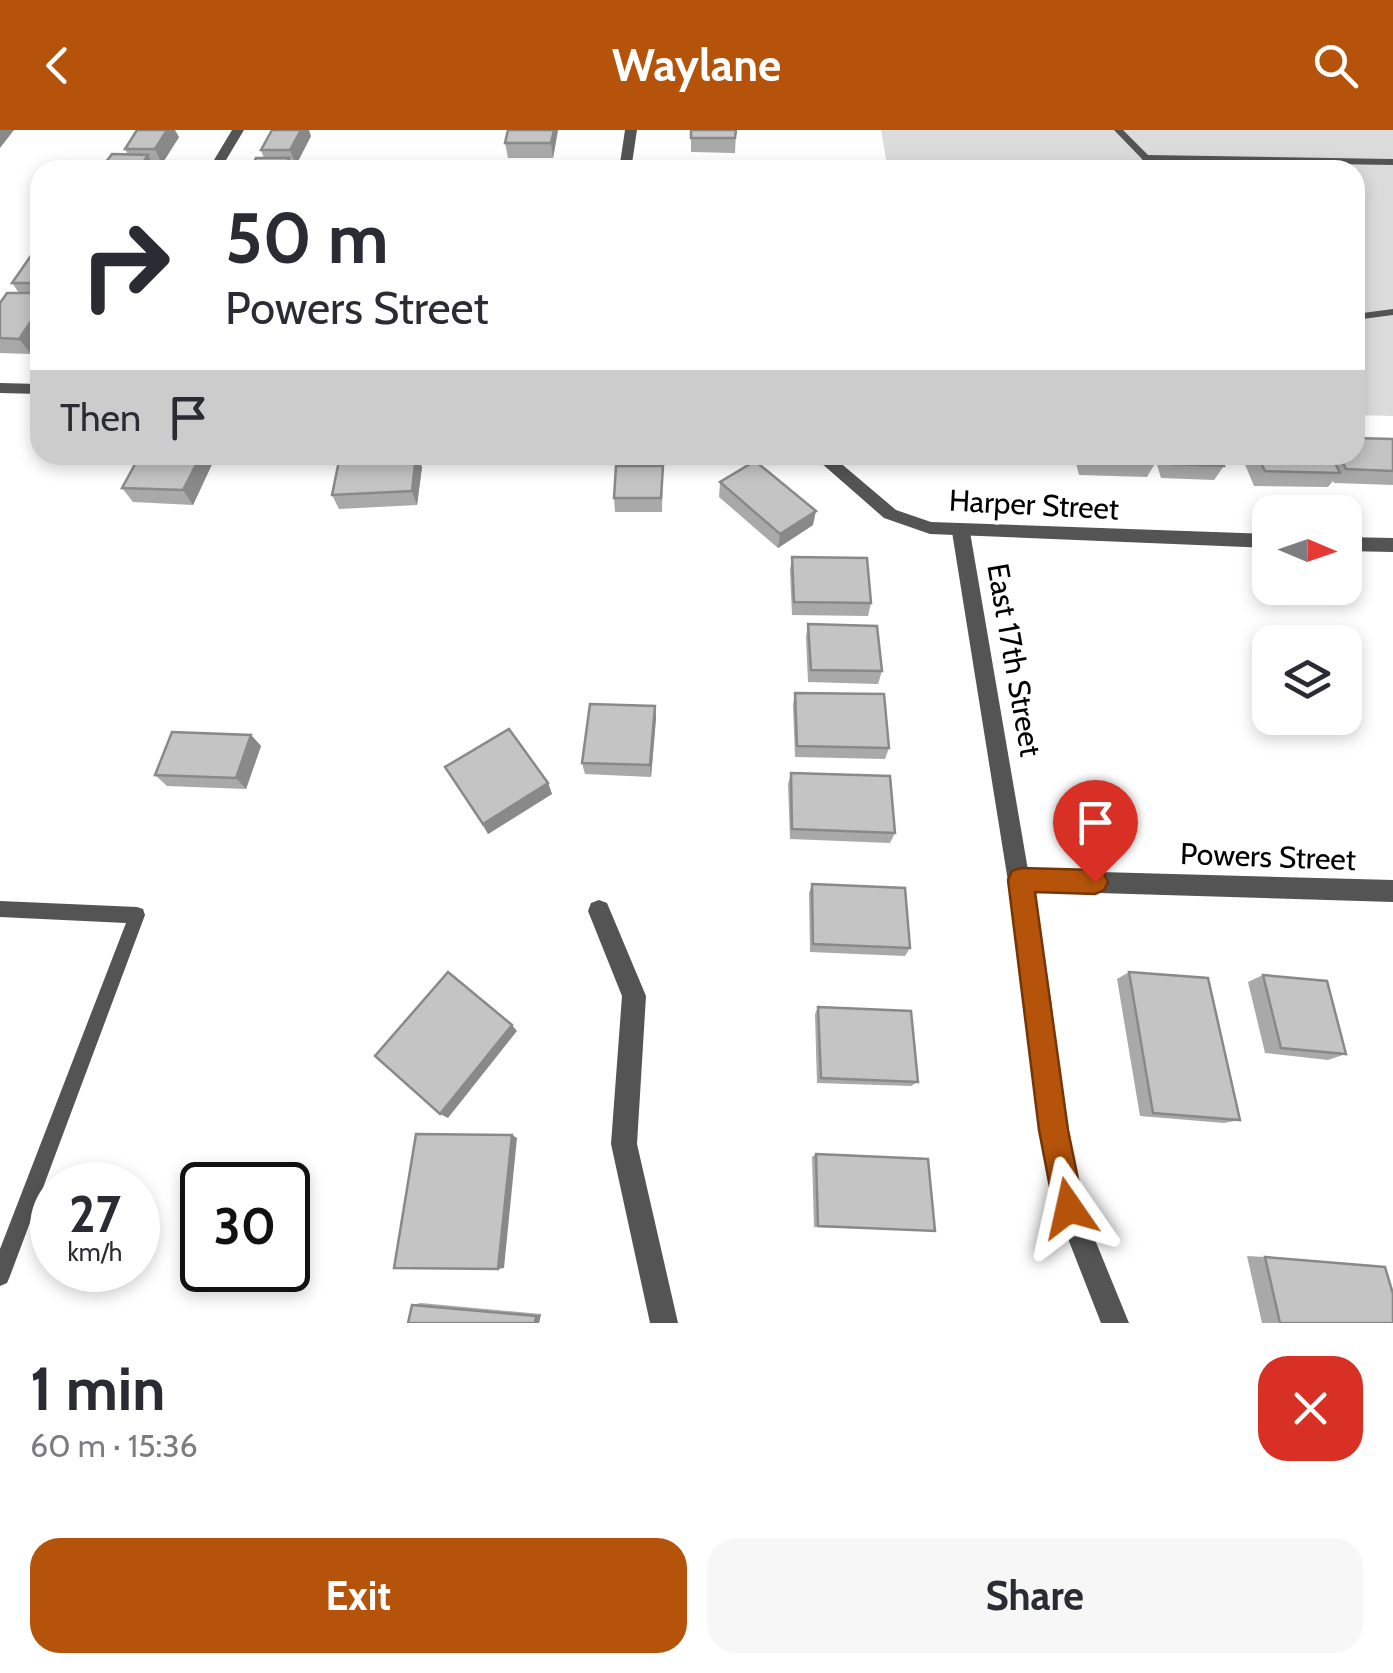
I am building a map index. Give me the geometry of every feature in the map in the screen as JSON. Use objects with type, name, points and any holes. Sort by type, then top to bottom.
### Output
[{"type":"street","points":[[220,160],[238,130]]},
{"type":"street","points":[[627,160],[631,130]]},
{"type":"street","points":[[0,388],[30,388]]},
{"type":"street","name":"Harper Street","points":[[830,465],[862,495],[890,514],[962,532],[1252,540]]},
{"type":"street","name":"East 17th Street","points":[[962,532],[1021,880],[1053,1130],[1069,1208],[1115,1323]]},
{"type":"street","points":[[1362,544],[1393,545]]},
{"type":"street","name":"Powers Street","points":[[1021,880],[1393,892]]},
{"type":"street","points":[[599,911],[634,996],[624,1144],[664,1323]]},
{"type":"lane","points":[[1118,130],[1146,158],[1270,160]]},
{"type":"lane","points":[[1365,162],[1393,162]]},
{"type":"lane","points":[[1365,316],[1393,312]]},
{"type":"lane","points":[[0,910],[137,915],[0,1276]]},
{"type":"shaded area","points":[[881,130],[1393,130],[1393,416],[1365,415],[1365,160],[886,160]]},
{"type":"building","points":[[137,130],[167,130],[155,149],[125,149]]},
{"type":"building","points":[[272,130],[301,130],[290,150],[261,150]]},
{"type":"building","points":[[508,130],[554,130],[551,143],[505,143]]},
{"type":"building","points":[[691,130],[736,130],[735,138],[691,138]]},
{"type":"building","points":[[112,154],[148,155],[145,160],[108,160]]},
{"type":"building","points":[[256,158],[289,158],[288,160]]},
{"type":"building","points":[[30,257],[30,283],[12,283]]},
{"type":"building","points":[[7,293],[30,293],[30,323],[19,339],[0,338],[0,303]]},
{"type":"building","points":[[1365,438],[1393,439],[1393,471],[1346,469],[1344,465],[1365,465]]},
{"type":"building","points":[[135,465],[196,465],[183,490],[122,488]]},
{"type":"building","points":[[338,465],[415,465],[412,491],[332,495]]},
{"type":"building","points":[[748,465],[760,465],[816,511],[780,534],[720,482]]},
{"type":"building","points":[[1262,465],[1336,465],[1340,473],[1265,471]]},
{"type":"building","points":[[616,466],[663,466],[661,498],[614,498]]},
{"type":"building","points":[[792,557],[867,558],[871,603],[794,602]]},
{"type":"building","points":[[808,624],[877,626],[882,671],[811,670]]},
{"type":"building","points":[[795,693],[884,694],[889,748],[797,746]]},
{"type":"building","points":[[590,704],[655,706],[650,765],[582,763]]},
{"type":"building","points":[[509,729],[548,783],[483,824],[445,767]]},
{"type":"building","points":[[172,732],[251,735],[236,778],[155,775]]},
{"type":"building","points":[[791,773],[890,776],[895,833],[792,829]]},
{"type":"building","points":[[812,884],[905,888],[910,948],[813,944]]},
{"type":"building","points":[[448,972],[512,1025],[440,1114],[375,1056]]},
{"type":"building","points":[[1129,972],[1208,978],[1240,1120],[1153,1113]]},
{"type":"building","points":[[1263,975],[1327,981],[1346,1054],[1281,1048]]},
{"type":"building","points":[[818,1007],[911,1011],[918,1082],[821,1078]]},
{"type":"building","points":[[416,1134],[512,1135],[498,1269],[394,1268]]},
{"type":"building","points":[[816,1154],[928,1159],[935,1231],[818,1226]]},
{"type":"building","points":[[1265,1257],[1385,1267],[1393,1294],[1393,1323],[1280,1323]]},
{"type":"building","points":[[412,1305],[536,1316],[535,1323],[408,1323]]},
{"type":"route","points":[[1069,1208],[1053,1130],[1021,880],[1095,882]]}]
